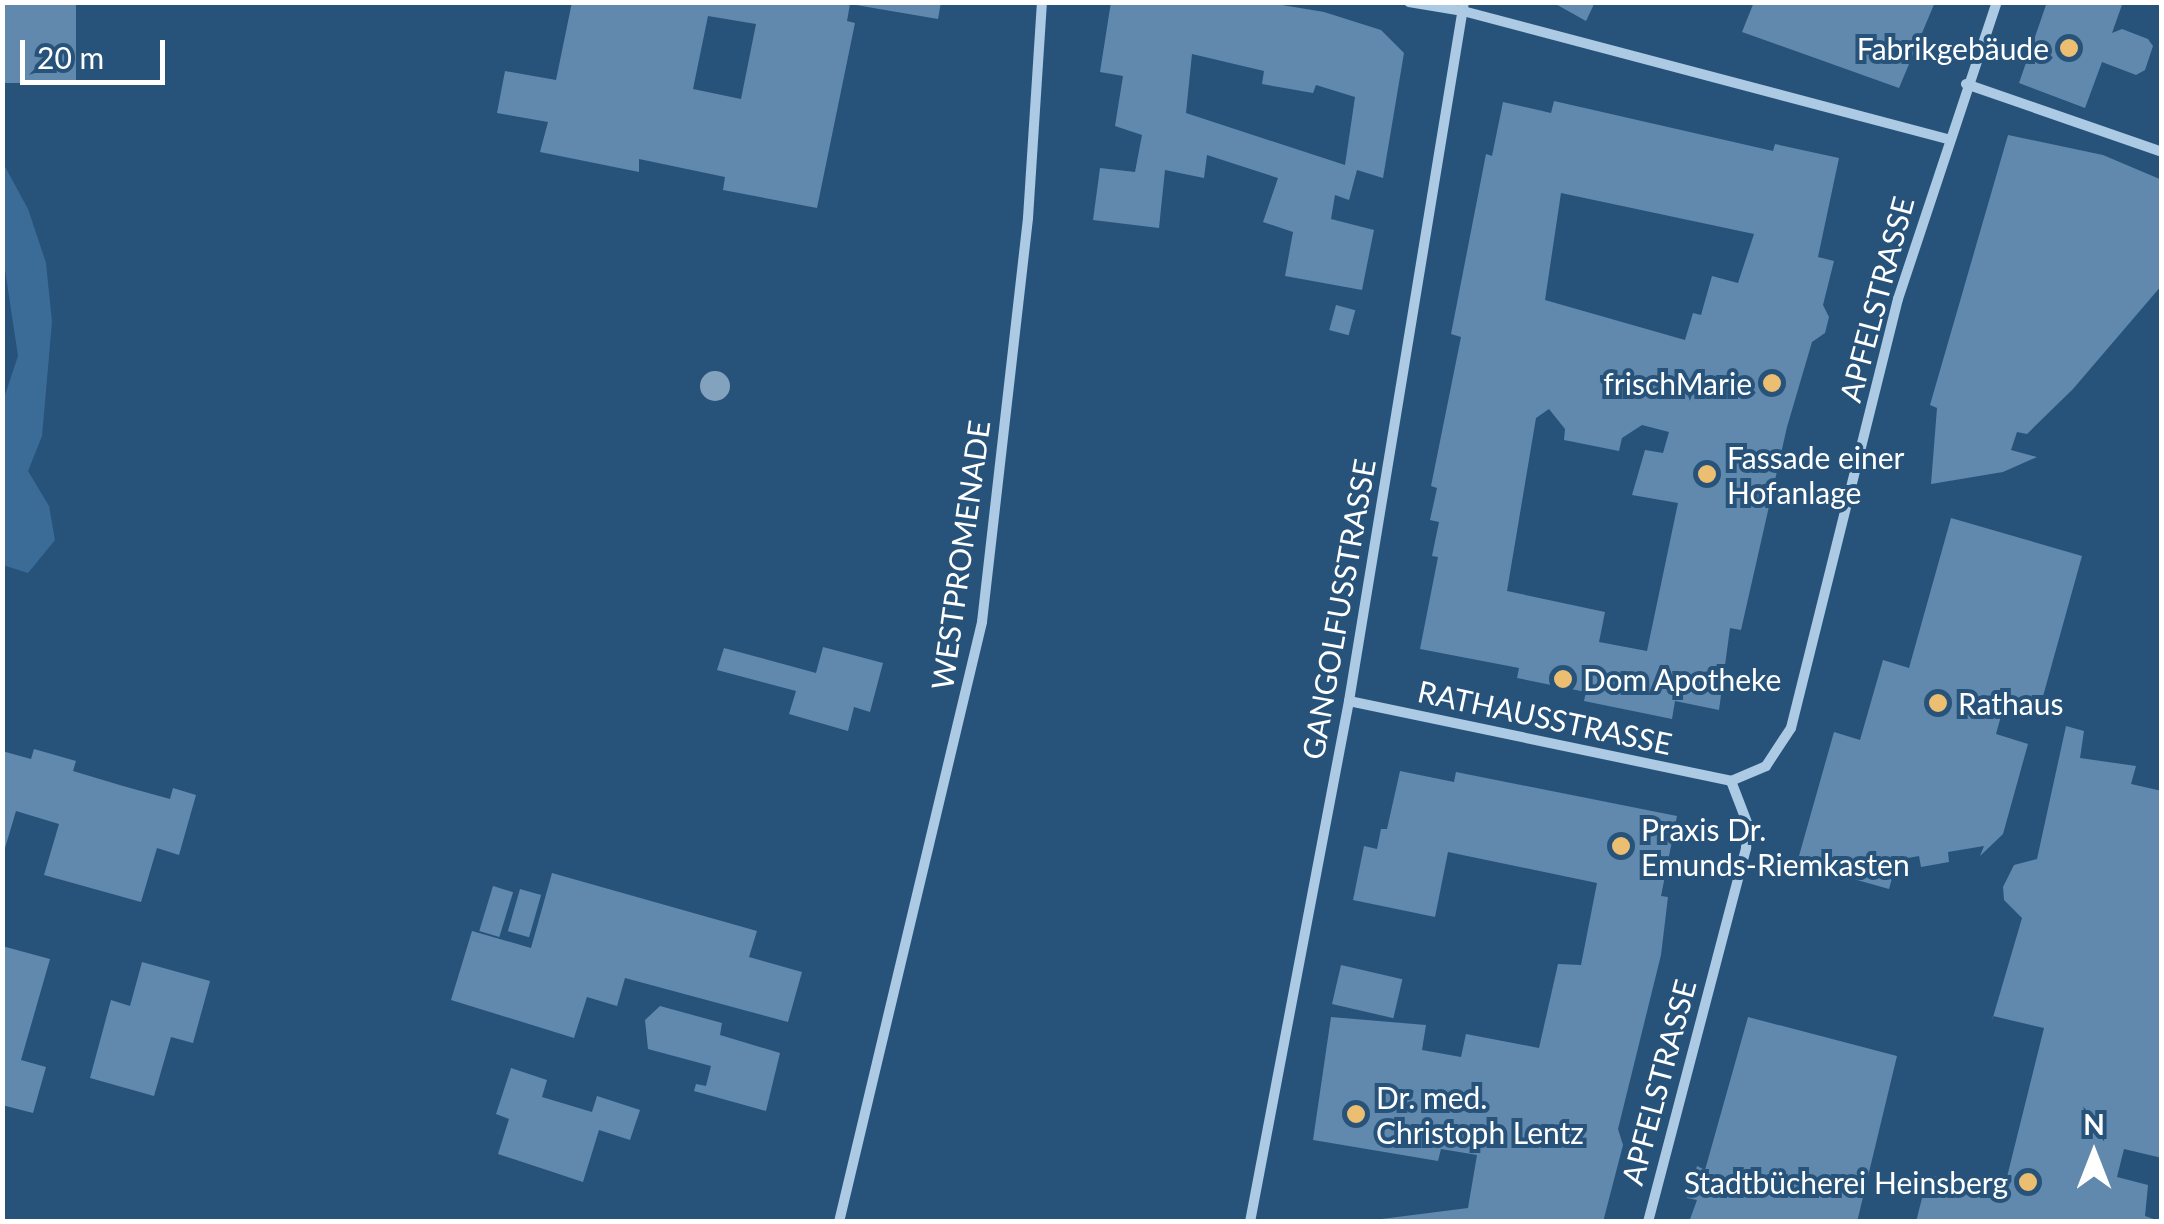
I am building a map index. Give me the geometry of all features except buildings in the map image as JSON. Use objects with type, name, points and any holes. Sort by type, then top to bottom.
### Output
[{"type":"street","name":"WESTPROMENADE","points":[[839,1222],[982,622],[1028,218],[1042,2]]},
{"type":"street","points":[[1409,2],[1464,7],[1946,140]]},
{"type":"street","name":"APFELSTRASSE","points":[[1648,1222],[1746,848],[1748,826],[1731,781],[1766,766],[1791,728],[1898,299],[1946,140],[1997,2]]},
{"type":"street","name":"GANGOLFUSSTRASSE","points":[[1250,1222],[1349,702],[1464,7]]},
{"type":"street","points":[[1966,84],[2162,152]]},
{"type":"street","name":"RATHAUSSTRASSE","points":[[1349,702],[1731,781]]},
{"type":"shaded area","points":[[3,163],[28,209],[46,263],[52,322],[42,436],[28,471],[49,506],[55,540],[28,573],[3,565],[3,401],[18,356],[3,256]]},
{"type":"place","name":"Fabrikgebäude","points":[[2069,48]]},
{"type":"place","name":"frischMarie","points":[[1772,383]]},
{"type":"place","name":"Fassade einer Hofanlage","points":[[1707,474]]},
{"type":"place","name":"Dom Apotheke","points":[[1563,679]]},
{"type":"place","name":"Rathaus","points":[[1938,703]]},
{"type":"place","name":"Praxis Dr. Emunds-Riemkasten","points":[[1621,846]]},
{"type":"place","name":"Dr. med. Christoph Lentz","points":[[1356,1114]]},
{"type":"place","name":"Stadtbücherei Heinsberg","points":[[2028,1182]]}]
